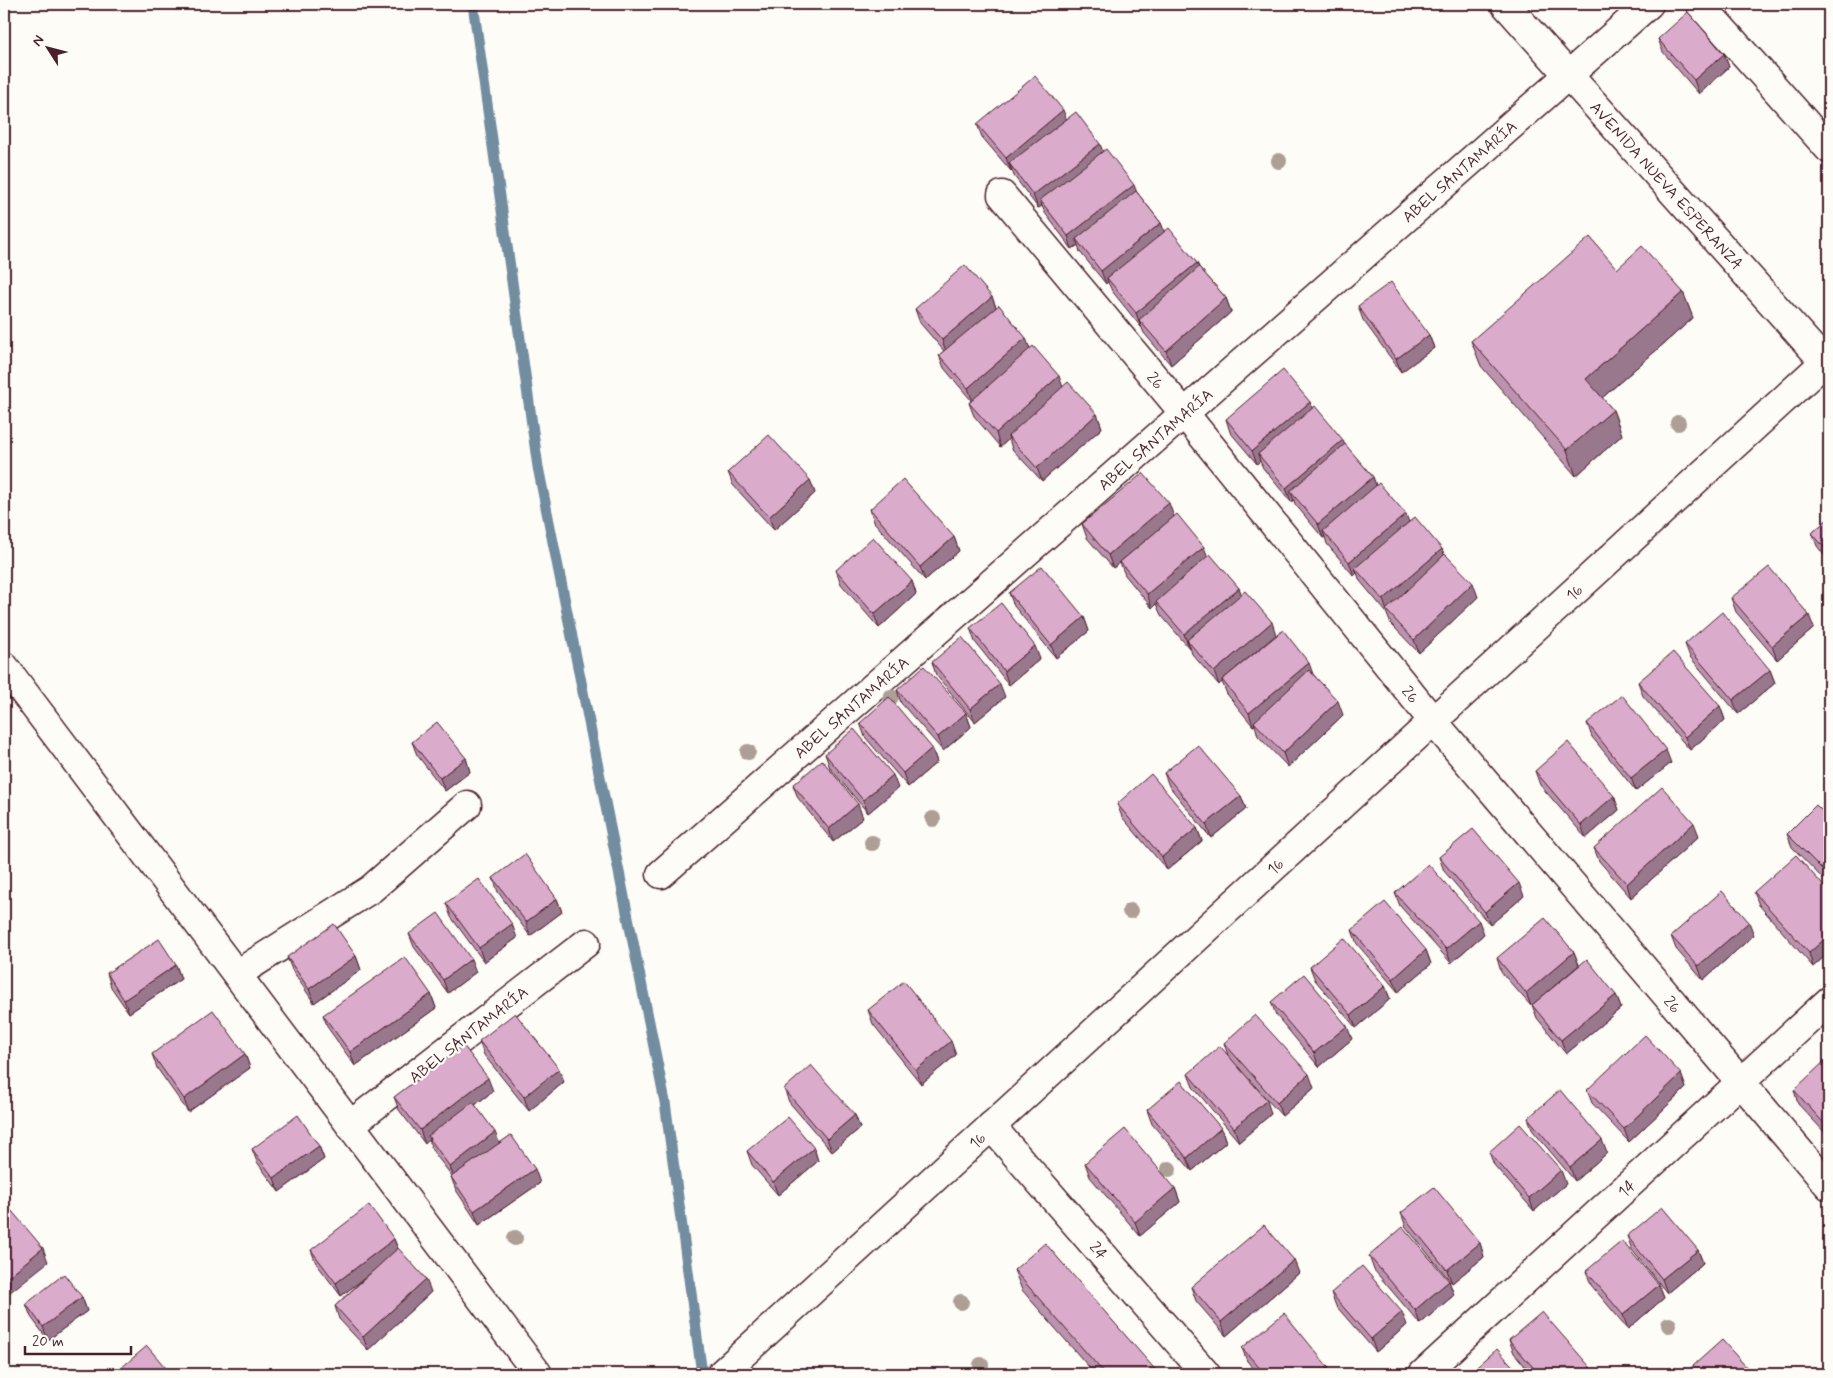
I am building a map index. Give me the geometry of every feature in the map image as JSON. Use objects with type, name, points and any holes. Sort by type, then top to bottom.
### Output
[{"type":"street","name":"AVENIDA NUEVA ESPERANZA","points":[[1505,4],[1828,362]]},
{"type":"street","name":"ABEL SANTAMARÍA","points":[[661,874],[1649,4]]},
{"type":"street","points":[[1700,4],[1829,150]]},
{"type":"street","name":"26","points":[[1002,195],[1184,413],[1433,721],[1829,1186]]},
{"type":"street","name":"16","points":[[721,1374],[1433,721],[1828,362]]},
{"type":"street","points":[[4,666],[538,1374]]},
{"type":"street","points":[[237,974],[371,889],[467,805]]},
{"type":"street","name":"ABEL SANTAMARÍA","points":[[350,1124],[586,943]]},
{"type":"street","name":"14","points":[[1422,1374],[1829,1001]]},
{"type":"street","name":"24","points":[[991,1126],[1206,1374]]},
{"type":"building","points":[[1688,12],[1724,54],[1694,80],[1658,39]]},
{"type":"building","points":[[1035,76],[1063,110],[1006,158],[977,124]]},
{"type":"building","points":[[1076,112],[1100,144],[1033,195],[1009,163]]},
{"type":"building","points":[[1106,149],[1134,185],[1068,236],[1040,200]]},
{"type":"building","points":[[1136,191],[1161,223],[1101,271],[1076,239]]},
{"type":"building","points":[[1169,228],[1197,263],[1136,313],[1107,278]]},
{"type":"building","points":[[1590,237],[1617,269],[1642,246],[1683,292],[1586,379],[1613,410],[1567,450],[1471,341]]},
{"type":"building","points":[[965,265],[992,297],[942,340],[915,309]]},
{"type":"building","points":[[1199,267],[1226,298],[1166,351],[1139,320]]},
{"type":"building","points":[[1391,282],[1429,335],[1396,359],[1358,306]]},
{"type":"building","points":[[999,305],[1026,338],[968,388],[939,355]]},
{"type":"building","points":[[1033,346],[1059,376],[996,433],[969,403]]},
{"type":"building","points":[[1283,370],[1310,402],[1252,451],[1226,419]]},
{"type":"building","points":[[1068,382],[1097,414],[1037,468],[1008,436]]},
{"type":"building","points":[[1315,406],[1343,440],[1286,488],[1258,454]]},
{"type":"building","points":[[769,435],[810,480],[769,517],[728,472]]},
{"type":"building","points":[[1345,444],[1373,477],[1318,524],[1290,491]]},
{"type":"building","points":[[1143,473],[1169,503],[1108,555],[1082,524]]},
{"type":"building","points":[[903,479],[954,537],[920,567],[870,509]]},
{"type":"building","points":[[1379,483],[1406,514],[1349,562],[1323,531]]},
{"type":"building","points":[[1177,514],[1204,547],[1147,594],[1120,562]]},
{"type":"building","points":[[1415,517],[1442,549],[1383,600],[1355,568]]},
{"type":"building","points":[[1829,518],[1829,553],[1812,533]]},
{"type":"building","points":[[873,537],[912,581],[874,614],[836,570]]},
{"type":"building","points":[[1210,554],[1239,588],[1184,634],[1156,602]]},
{"type":"building","points":[[1445,554],[1473,583],[1414,640],[1386,610]]},
{"type":"building","points":[[1042,566],[1084,617],[1051,645],[1009,593]]},
{"type":"building","points":[[1769,567],[1809,615],[1772,646],[1731,598]]},
{"type":"building","points":[[1245,591],[1272,622],[1214,672],[1187,640]]},
{"type":"building","points":[[1001,603],[1035,646],[1004,671],[970,628]]},
{"type":"building","points":[[1722,612],[1770,670],[1733,700],[1685,644]]},
{"type":"building","points":[[1283,630],[1309,663],[1249,713],[1222,680]]},
{"type":"building","points":[[962,637],[1000,684],[970,709],[932,662]]},
{"type":"building","points":[[1673,652],[1720,706],[1685,737],[1638,682]]},
{"type":"building","points":[[924,666],[966,713],[938,737],[897,690]]},
{"type":"building","points":[[1309,670],[1338,701],[1283,753],[1254,722]]},
{"type":"building","points":[[1622,695],[1666,750],[1631,778],[1587,723]]},
{"type":"building","points":[[889,697],[932,748],[903,773],[860,723]]},
{"type":"building","points":[[437,722],[466,758],[440,778],[412,742]]},
{"type":"building","points":[[854,729],[893,775],[863,800],[825,754]]},
{"type":"building","points":[[1568,742],[1614,796],[1581,825],[1535,771]]},
{"type":"building","points":[[1198,745],[1241,796],[1206,824],[1164,773]]},
{"type":"building","points":[[822,760],[858,804],[829,829],[793,785]]},
{"type":"building","points":[[1151,774],[1197,828],[1162,857],[1117,804]]},
{"type":"building","points":[[1662,787],[1694,823],[1627,884],[1594,848]]},
{"type":"building","points":[[1816,805],[1829,818],[1829,876],[1787,834]]},
{"type":"building","points":[[1473,829],[1519,883],[1485,912],[1439,857]]},
{"type":"building","points":[[525,854],[557,899],[526,922],[493,878]]},
{"type":"building","points":[[1796,855],[1829,892],[1829,935],[1809,953],[1754,892]]},
{"type":"building","points":[[1428,864],[1479,921],[1446,949],[1395,893]]},
{"type":"building","points":[[479,879],[512,924],[479,948],[446,903]]},
{"type":"building","points":[[1722,891],[1749,922],[1698,966],[1671,936]]},
{"type":"building","points":[[1385,902],[1426,950],[1393,979],[1352,930]]},
{"type":"building","points":[[438,913],[471,959],[443,980],[409,934]]},
{"type":"building","points":[[1545,918],[1574,952],[1526,993],[1497,958]]},
{"type":"building","points":[[334,924],[356,956],[309,989],[287,957]]},
{"type":"building","points":[[1344,938],[1385,986],[1351,1015],[1310,967]]},
{"type":"building","points":[[159,939],[176,965],[124,1000],[107,973]]},
{"type":"building","points":[[405,957],[431,994],[350,1052],[323,1015]]},
{"type":"building","points":[[1587,959],[1616,995],[1561,1040],[1532,1005]]},
{"type":"building","points":[[1304,974],[1347,1026],[1314,1053],[1271,1002]]},
{"type":"building","points":[[904,981],[951,1041],[916,1070],[868,1010]]},
{"type":"building","points":[[213,1010],[245,1054],[184,1099],[152,1054]]},
{"type":"building","points":[[515,1013],[559,1069],[524,1097],[479,1041]]},
{"type":"building","points":[[1255,1015],[1309,1074],[1277,1103],[1224,1043]]},
{"type":"building","points":[[1645,1035],[1681,1074],[1624,1129],[1587,1090]]},
{"type":"building","points":[[463,1045],[488,1078],[420,1130],[394,1097]]},
{"type":"building","points":[[1220,1046],[1267,1100],[1234,1128],[1188,1074]]},
{"type":"building","points":[[1827,1059],[1829,1062],[1829,1129],[1794,1090]]},
{"type":"building","points":[[811,1065],[855,1115],[827,1139],[784,1089]]},
{"type":"building","points":[[1181,1081],[1221,1128],[1187,1158],[1147,1110]]},
{"type":"building","points":[[1560,1090],[1602,1140],[1570,1167],[1528,1118]]},
{"type":"building","points":[[473,1102],[495,1132],[450,1167],[428,1136]]},
{"type":"building","points":[[298,1115],[319,1146],[274,1178],[252,1149]]},
{"type":"building","points":[[788,1117],[814,1148],[773,1182],[747,1151]]},
{"type":"building","points":[[1520,1124],[1561,1170],[1529,1198],[1489,1152]]},
{"type":"building","points":[[1125,1129],[1175,1188],[1135,1222],[1085,1163]]},
{"type":"building","points":[[511,1135],[535,1169],[474,1211],[451,1177]]},
{"type":"building","points":[[1434,1187],[1480,1243],[1447,1270],[1401,1213]]},
{"type":"building","points":[[369,1205],[394,1239],[336,1283],[311,1250]]},
{"type":"building","points":[[1662,1207],[1698,1250],[1662,1279],[1627,1236]]},
{"type":"building","points":[[11,1210],[43,1248],[4,1280],[4,1216]]},
{"type":"building","points":[[1264,1225],[1294,1260],[1221,1322],[1191,1287]]},
{"type":"building","points":[[1403,1227],[1449,1281],[1415,1310],[1369,1256]]},
{"type":"building","points":[[1622,1241],[1659,1285],[1623,1315],[1586,1271]]},
{"type":"building","points":[[1045,1243],[1159,1374],[1105,1374],[1014,1270]]},
{"type":"building","points":[[398,1248],[426,1279],[363,1337],[335,1306]]},
{"type":"building","points":[[1362,1266],[1402,1312],[1371,1339],[1331,1293]]},
{"type":"building","points":[[64,1274],[82,1297],[43,1327],[26,1304]]},
{"type":"building","points":[[1542,1312],[1590,1367],[1582,1374],[1539,1374],[1509,1340]]},
{"type":"building","points":[[1284,1313],[1328,1367],[1320,1374],[1265,1374],[1242,1348]]},
{"type":"building","points":[[1722,1340],[1750,1371],[1747,1374],[1684,1374]]},
{"type":"building","points":[[147,1346],[171,1374],[114,1374]]},
{"type":"building","points":[[1497,1349],[1520,1374],[1469,1374]]},
{"type":"building","points":[[1774,1369],[1779,1374],[1767,1374]]},
{"type":"waterway","points":[[473,4],[538,467],[665,1102],[702,1374]]}]
